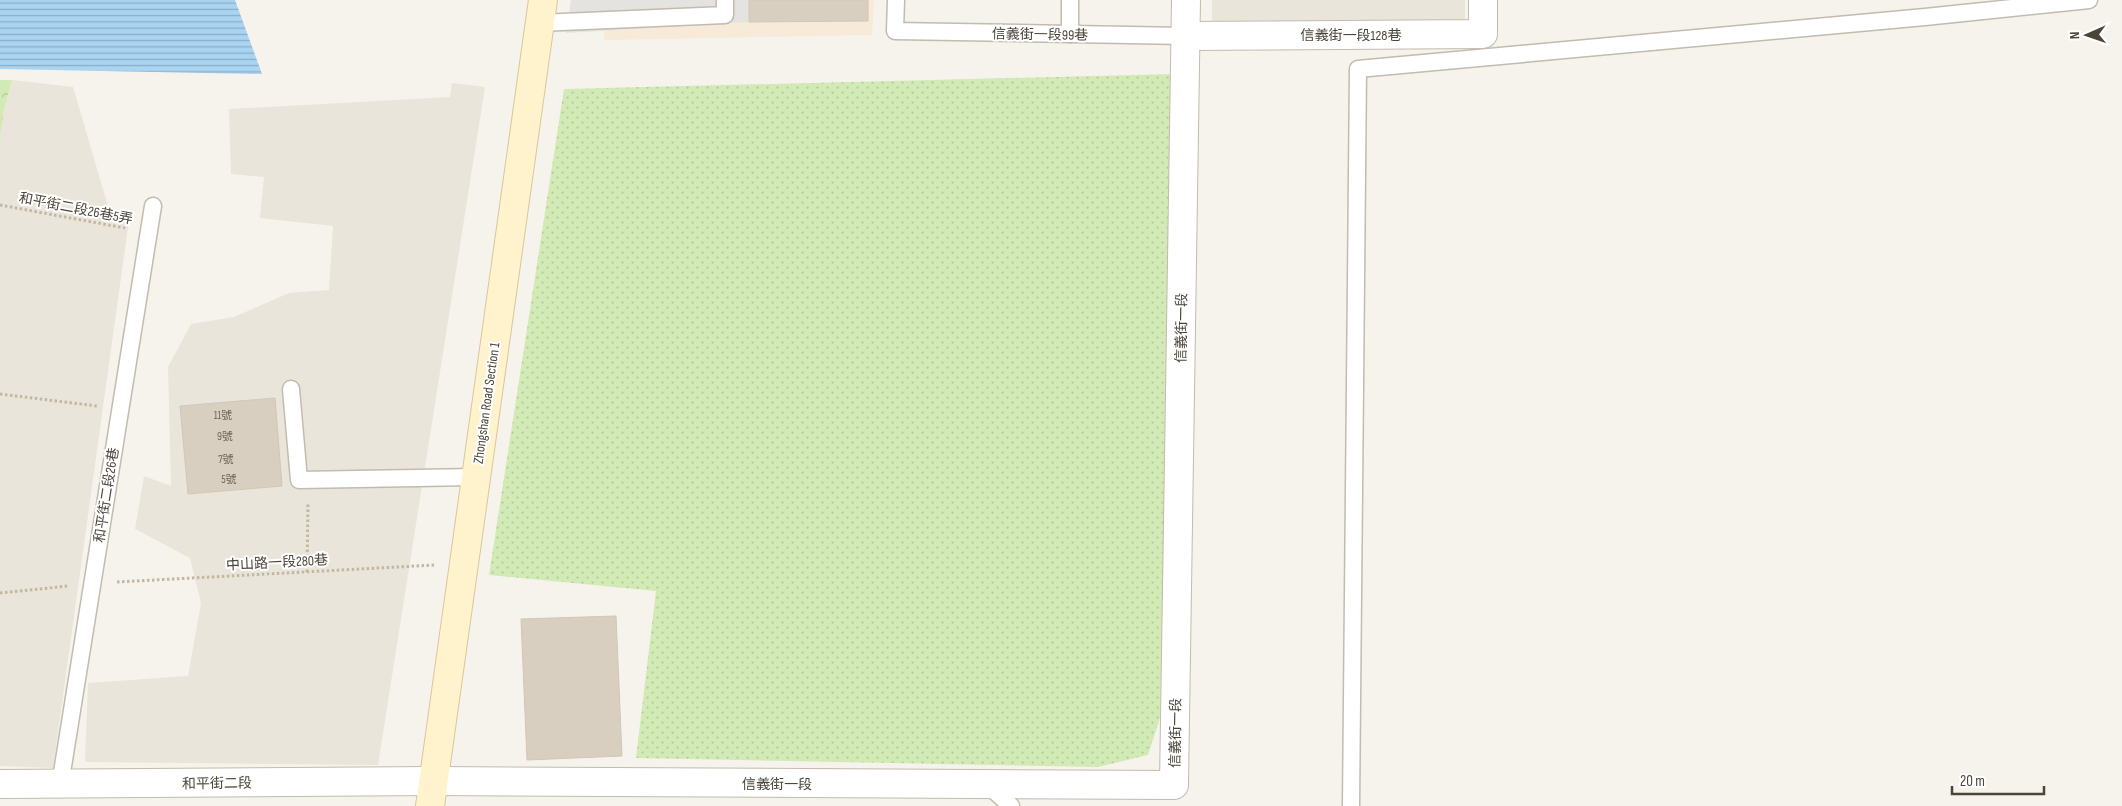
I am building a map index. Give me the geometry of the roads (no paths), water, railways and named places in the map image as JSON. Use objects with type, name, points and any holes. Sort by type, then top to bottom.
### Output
[{"type":"main road","name":"Zhongshan Road Section 1","points":[[432,794],[541,11]]},
{"type":"street","name":"信義街一段","points":[[432,794],[988,785],[1174,785],[1186,0]]},
{"type":"street","name":"信義街一段128巷","points":[[1185,36],[1483,34],[1483,0]]},
{"type":"street","name":"和平街二段","points":[[0,784],[432,794]]},
{"type":"lane","points":[[541,11],[726,15],[725,0]]},
{"type":"lane","name":"信義街一段99巷","points":[[896,0],[895,31],[1185,36]]},
{"type":"lane","points":[[1070,0],[1070,34]]},
{"type":"lane","points":[[1351,806],[1358,69],[1925,18],[2089,0]]},
{"type":"lane","name":"和平街二段26巷","points":[[60,785],[153,206]]},
{"type":"lane","points":[[291,389],[299,480],[475,477]]},
{"type":"lane","points":[[988,785],[1011,806]]},
{"type":"water","points":[[0,0],[235,0],[262,74],[0,69]]}]
